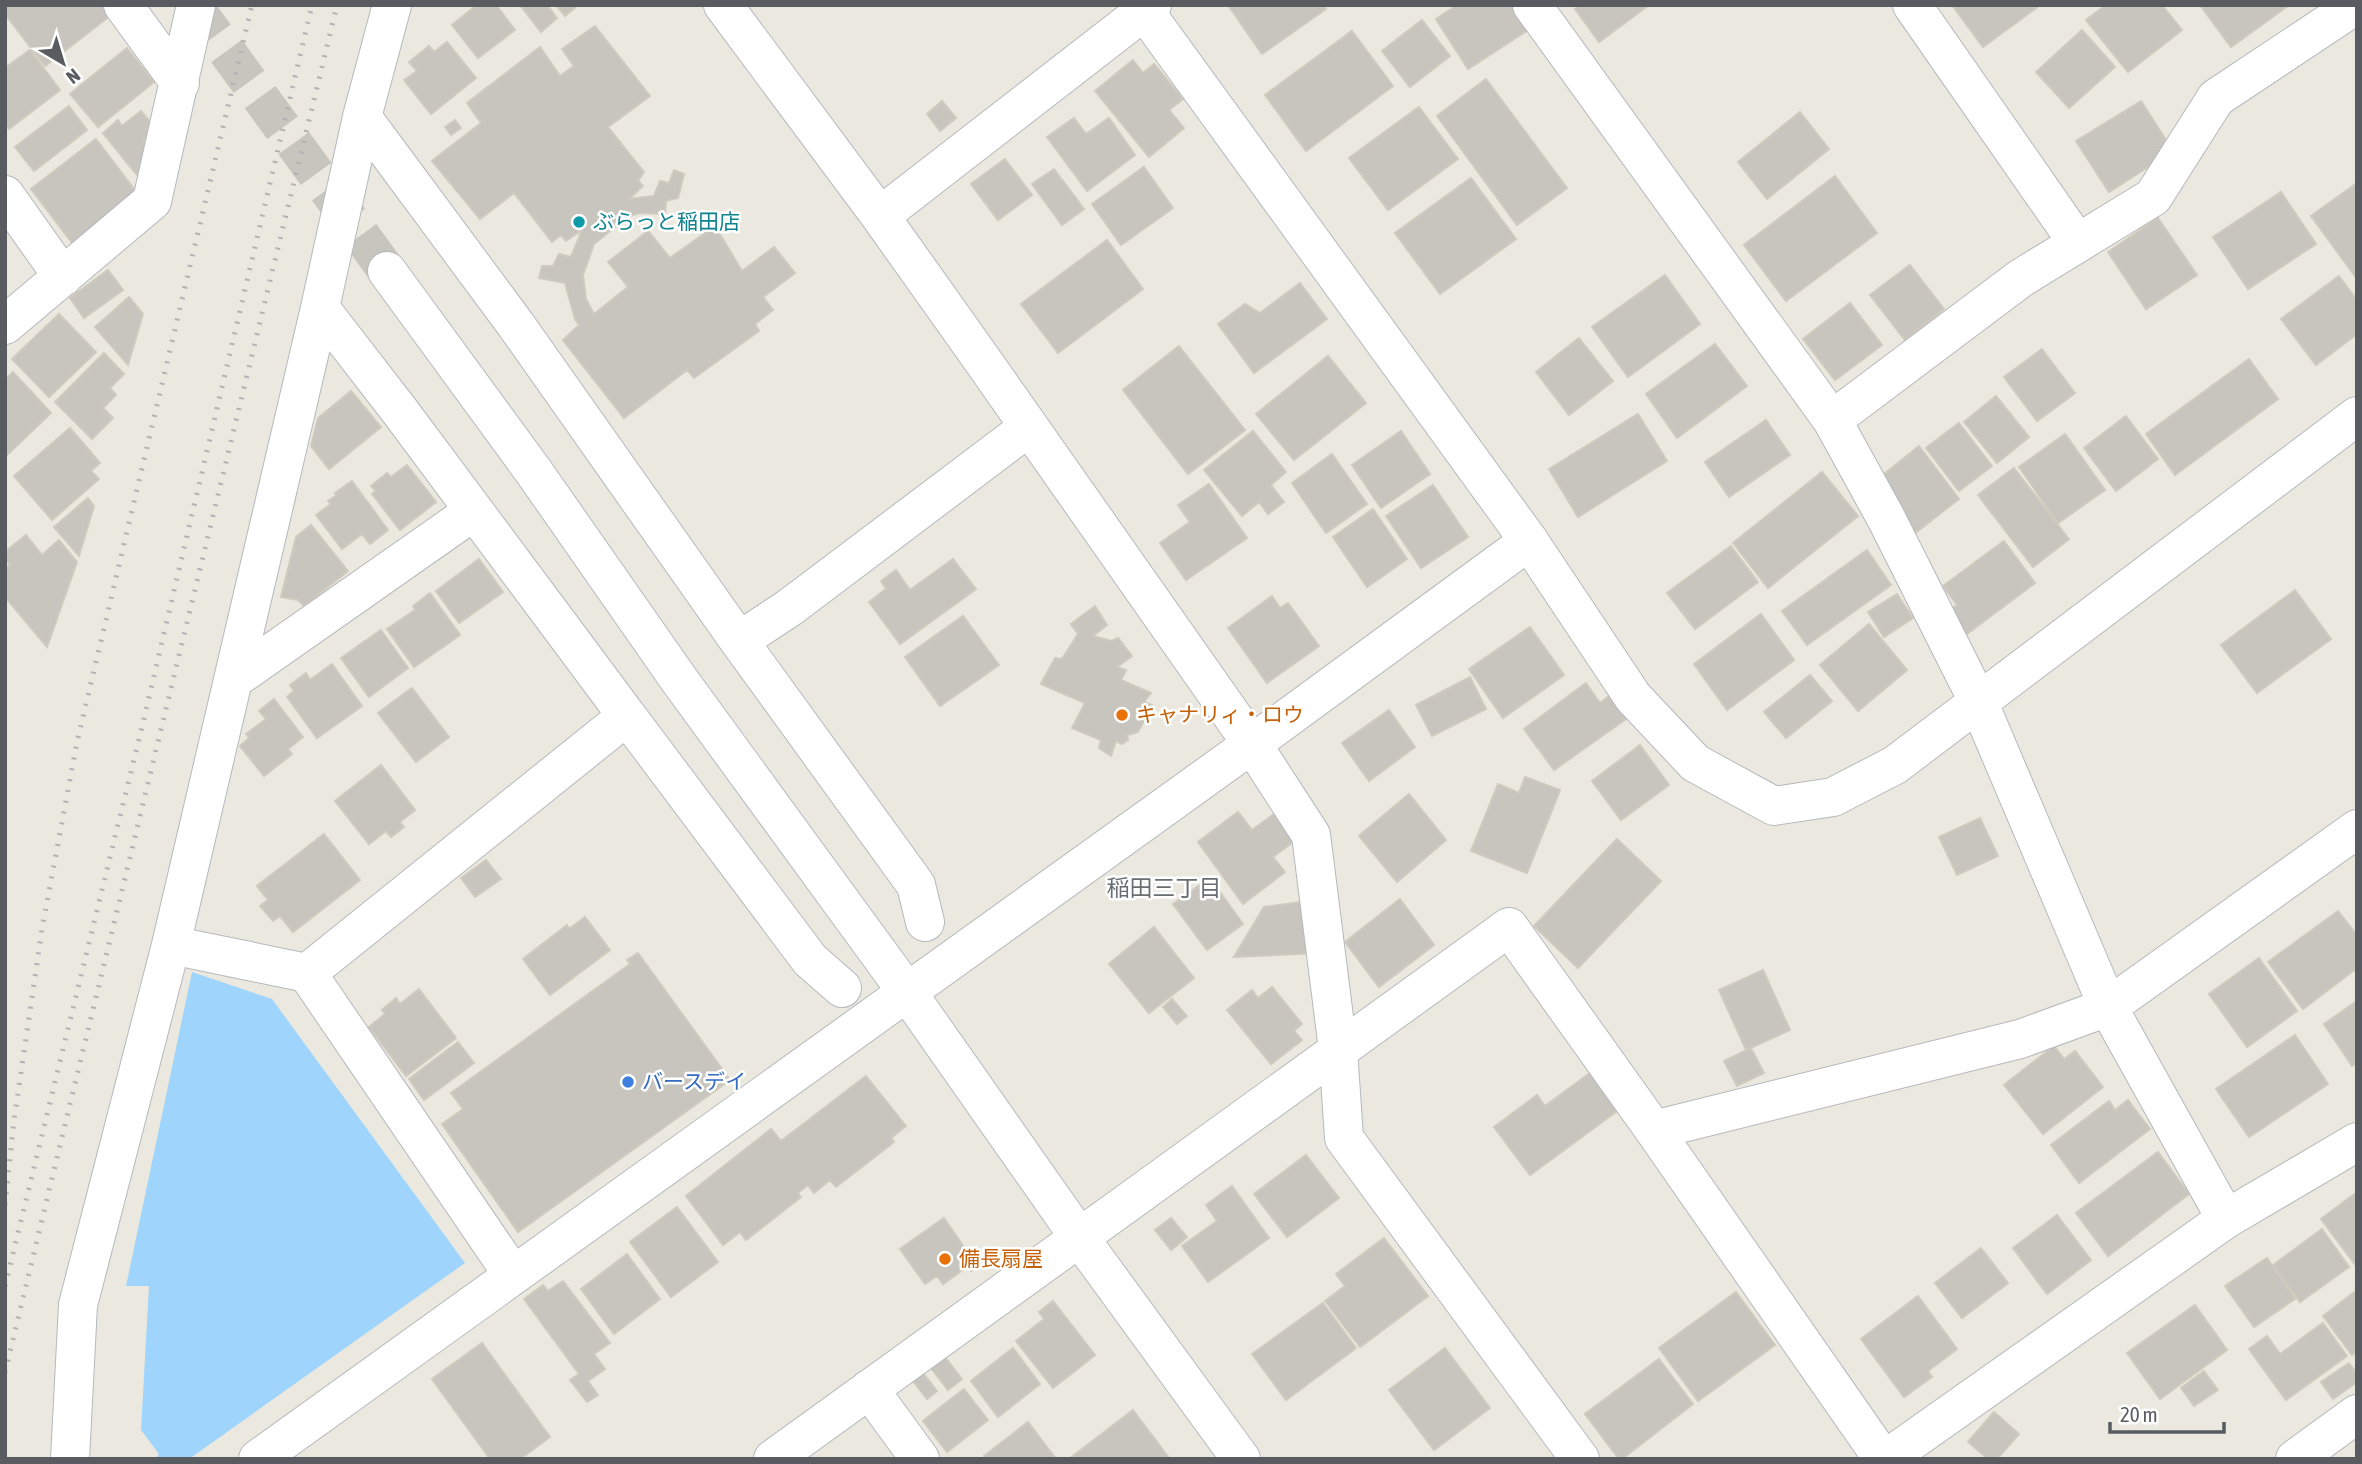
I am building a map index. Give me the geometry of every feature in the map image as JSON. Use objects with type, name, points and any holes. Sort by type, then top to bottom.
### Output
[{"type":"street","points":[[123,5],[180,83]]},
{"type":"street","points":[[5,325],[152,201],[197,5]]},
{"type":"street","points":[[71,1459],[78,1305],[172,945],[362,117],[391,5]]},
{"type":"street","points":[[723,5],[880,216],[1252,744],[1311,835],[1338,1049],[1344,1138],[1580,1459]]},
{"type":"street","points":[[1532,5],[1832,420],[1886,519],[1978,701],[2108,1007],[2226,1219]]},
{"type":"street","points":[[1912,5],[2077,242]]},
{"type":"street","points":[[1832,420],[2021,278],[2152,197],[2216,97],[2356,5]]},
{"type":"street","points":[[880,216],[1145,7],[1529,541],[1633,697],[1695,763],[1774,806],[1833,797],[1895,765],[2357,416]]},
{"type":"street","points":[[362,117],[516,325],[739,641],[916,885],[925,922]]},
{"type":"street","points":[[5,195],[63,277]]},
{"type":"street","points":[[387,271],[1241,1459]]},
{"type":"street","points":[[320,308],[810,960],[842,988]]},
{"type":"street","points":[[739,641],[789,608],[1029,427]]},
{"type":"street","points":[[233,680],[474,511]]},
{"type":"street","points":[[258,1459],[1252,744],[1529,541]]},
{"type":"street","points":[[307,973],[627,716]]},
{"type":"street","points":[[1654,1130],[2020,1039],[2108,1007],[2357,829]]},
{"type":"street","points":[[773,1459],[1508,927],[1885,1459],[2226,1219],[2357,1142]]},
{"type":"street","points":[[172,945],[307,973],[513,1275]]},
{"type":"street","points":[[869,1389],[919,1459]]},
{"type":"street","points":[[2295,1459],[2357,1414]]},
{"type":"water","points":[[192,972],[272,999],[465,1263],[189,1459],[155,1459],[159,1454],[141,1430],[149,1286],[126,1286]]},
{"type":"building","points":[[5,5],[103,5],[111,15],[45,66],[5,14]]},
{"type":"building","points":[[477,5],[496,5],[515,30],[478,58],[452,25]]},
{"type":"building","points":[[520,5],[547,5],[557,18],[541,32]]},
{"type":"building","points":[[556,5],[578,5],[565,16]]},
{"type":"building","points":[[1228,5],[1324,5],[1326,9],[1262,54]]},
{"type":"building","points":[[1457,5],[1516,5],[1531,28],[1468,69],[1436,19]]},
{"type":"building","points":[[1580,5],[1649,5],[1599,42],[1575,9]]},
{"type":"building","points":[[1952,5],[2040,5],[1983,47]]},
{"type":"building","points":[[2106,5],[2162,5],[2182,30],[2128,72],[2086,20]]},
{"type":"building","points":[[2200,5],[2289,5],[2231,47]]},
{"type":"building","points":[[1422,20],[1450,56],[1410,87],[1382,51]]},
{"type":"building","name":"ぶらっと稲田店","points":[[595,26],[650,96],[608,127],[644,172],[638,181],[643,186],[629,199],[654,196],[660,181],[669,183],[674,170],[684,174],[678,198],[666,201],[665,214],[640,213],[629,216],[594,244],[583,275],[586,299],[594,314],[628,287],[608,262],[648,231],[670,258],[715,226],[742,271],[774,247],[795,273],[763,297],[773,310],[755,324],[759,331],[694,378],[687,370],[624,418],[563,340],[579,325],[565,283],[539,278],[542,266],[553,266],[559,254],[571,257],[582,230],[566,241],[561,235],[552,242],[514,193],[480,219],[432,161],[481,123],[467,103],[540,47],[560,76],[574,66],[562,49]]},
{"type":"building","points":[[2082,30],[2115,67],[2069,108],[2036,72]]},
{"type":"building","points":[[1352,31],[1393,86],[1306,151],[1265,95]]},
{"type":"building","points":[[447,42],[476,78],[431,114],[404,80],[417,71],[409,62],[429,46],[434,52]]},
{"type":"building","points":[[127,48],[154,82],[98,127],[70,94]]},
{"type":"building","points":[[30,50],[60,90],[9,129],[5,124],[5,68]]},
{"type":"building","points":[[1133,60],[1143,73],[1154,64],[1183,99],[1169,110],[1184,128],[1149,157],[1095,91]]},
{"type":"building","points":[[1486,79],[1567,188],[1517,225],[1437,116]]},
{"type":"building","points":[[942,101],[956,118],[940,131],[927,114]]},
{"type":"building","points":[[2141,101],[2173,151],[2109,192],[2076,141]]},
{"type":"building","points":[[69,106],[87,130],[34,171],[15,147]]},
{"type":"building","points":[[1419,107],[1458,159],[1388,210],[1349,158]]},
{"type":"building","points":[[141,111],[156,129],[143,140],[153,152],[150,165],[137,175],[103,133],[118,120],[122,126]]},
{"type":"building","points":[[1800,112],[1829,149],[1767,199],[1738,162]]},
{"type":"building","points":[[1074,118],[1086,134],[1109,118],[1135,155],[1087,191],[1047,137]]},
{"type":"building","points":[[455,120],[461,128],[451,135],[445,127]]},
{"type":"building","points":[[96,139],[141,198],[76,248],[31,189]]},
{"type":"building","points":[[1005,159],[1032,195],[998,220],[971,184]]},
{"type":"building","points":[[1144,167],[1173,208],[1121,245],[1092,204]]},
{"type":"building","points":[[1054,169],[1084,209],[1062,225],[1032,184]]},
{"type":"building","points":[[1835,176],[1877,233],[1786,301],[1744,245]]},
{"type":"building","points":[[1471,178],[1516,239],[1440,294],[1395,233]]},
{"type":"building","points":[[2357,183],[2357,279],[2311,216]]},
{"type":"building","points":[[2281,192],[2316,244],[2248,289],[2213,237]]},
{"type":"building","points":[[2158,218],[2197,275],[2146,309],[2108,252]]},
{"type":"building","points":[[1107,240],[1143,289],[1058,353],[1021,304]]},
{"type":"building","points":[[1910,265],[1944,309],[1905,340],[1870,295]]},
{"type":"building","points":[[108,270],[123,290],[84,318],[70,298]]},
{"type":"building","points":[[1665,275],[1700,324],[1628,377],[1592,327]]},
{"type":"building","points":[[2339,276],[2357,300],[2357,334],[2316,365],[2281,319]]},
{"type":"building","points":[[1300,283],[1327,319],[1254,373],[1218,324],[1245,304],[1260,313]]},
{"type":"building","points":[[129,297],[143,314],[128,365],[95,327]]},
{"type":"building","points":[[1850,303],[1882,345],[1835,380],[1803,339]]},
{"type":"building","points":[[59,314],[96,352],[49,397],[12,359]]},
{"type":"building","points":[[1579,338],[1613,381],[1569,415],[1536,372]]},
{"type":"building","points":[[1715,344],[1747,386],[1677,438],[1646,394]]},
{"type":"building","points":[[1179,346],[1245,430],[1188,474],[1123,390]]},
{"type":"building","points":[[2042,349],[2075,393],[2037,421],[2004,377]]},
{"type":"building","points":[[104,353],[124,374],[110,388],[116,395],[103,408],[113,418],[92,439],[55,402]]},
{"type":"building","points":[[1328,356],[1366,403],[1294,460],[1256,414]]},
{"type":"building","points":[[2249,359],[2278,399],[2175,475],[2146,434]]},
{"type":"building","points":[[13,372],[51,413],[5,457],[5,380]]},
{"type":"building","points":[[351,391],[381,427],[329,469],[311,446],[318,418]]},
{"type":"building","points":[[1996,396],[2029,437],[1997,463],[1964,422]]},
{"type":"building","points":[[1638,414],[1667,461],[1578,517],[1549,469]]},
{"type":"building","points":[[2126,416],[2158,459],[2116,491],[2084,448]]},
{"type":"building","points":[[1766,420],[1790,455],[1729,497],[1705,462]]},
{"type":"building","points":[[1959,423],[1992,466],[1959,491],[1926,448]]},
{"type":"building","points":[[70,428],[100,463],[91,471],[99,479],[52,520],[14,476]]},
{"type":"building","points":[[1253,431],[1286,472],[1271,485],[1284,502],[1268,514],[1259,502],[1242,516],[1204,470]]},
{"type":"building","points":[[1401,431],[1430,474],[1381,508],[1352,465]]},
{"type":"building","points":[[2065,434],[2105,490],[2058,523],[2019,467]]},
{"type":"building","points":[[1919,446],[1959,499],[1915,533],[1877,480]]},
{"type":"building","points":[[1332,454],[1367,504],[1326,533],[1292,483]]},
{"type":"building","points":[[407,465],[436,502],[400,530],[372,494],[376,491],[371,486],[387,473],[391,477]]},
{"type":"building","points":[[2014,468],[2069,539],[2033,567],[1978,495]]},
{"type":"building","points":[[1822,472],[1858,516],[1768,588],[1733,543]]},
{"type":"building","points":[[352,481],[388,530],[370,544],[362,534],[342,549],[316,515],[331,504],[328,501],[337,495],[335,493]]},
{"type":"building","points":[[1209,484],[1247,538],[1186,580],[1160,543],[1190,522],[1178,505]]},
{"type":"building","points":[[1433,485],[1468,537],[1421,568],[1386,516]]},
{"type":"building","points":[[88,498],[94,506],[79,556],[54,527]]},
{"type":"building","points":[[1373,509],[1407,559],[1367,587],[1333,537]]},
{"type":"building","points":[[311,525],[348,571],[304,606],[298,600],[281,597],[296,537]]},
{"type":"building","points":[[26,535],[42,555],[59,540],[77,562],[47,647],[5,597],[5,569],[10,565],[5,558],[5,552]]},
{"type":"building","points":[[2004,541],[2035,583],[1964,636],[1946,613],[1957,605],[1943,586]]},
{"type":"building","points":[[1731,546],[1758,582],[1695,629],[1667,593]]},
{"type":"building","points":[[1867,550],[1891,585],[1807,645],[1782,611]]},
{"type":"building","points":[[479,559],[503,592],[459,623],[436,591]]},
{"type":"building","points":[[953,559],[976,589],[900,644],[869,602],[886,589],[881,581],[896,570],[910,590]]},
{"type":"building","points":[[2295,590],[2331,639],[2257,693],[2221,645]]},
{"type":"building","points":[[430,593],[460,635],[414,667],[387,629],[415,610],[413,606]]},
{"type":"building","points":[[1897,594],[1913,618],[1884,637],[1868,612]]},
{"type":"building","points":[[1272,596],[1280,608],[1288,603],[1319,646],[1267,683],[1228,628]]},
{"type":"building","points":[[1095,606],[1107,625],[1093,636],[1112,641],[1118,638],[1132,656],[1117,667],[1126,670],[1121,680],[1151,693],[1144,702],[1152,705],[1138,732],[1127,735],[1128,740],[1122,744],[1116,741],[1111,756],[1099,748],[1101,740],[1072,728],[1085,703],[1041,684],[1055,658],[1062,659],[1078,634],[1071,624]]},
{"type":"building","points":[[1761,614],[1794,660],[1727,710],[1694,664]]},
{"type":"building","points":[[963,616],[999,665],[940,706],[905,657]]},
{"type":"building","points":[[1869,624],[1907,670],[1858,711],[1820,665]]},
{"type":"building","points":[[1530,627],[1564,675],[1503,718],[1469,669]]},
{"type":"building","points":[[381,630],[408,668],[369,697],[341,658]]},
{"type":"building","points":[[332,664],[362,706],[317,738],[287,697],[294,691],[290,685],[306,673],[310,680]]},
{"type":"building","points":[[1810,675],[1832,701],[1786,738],[1764,712]]},
{"type":"building","points":[[1470,677],[1486,709],[1432,736],[1416,705]]},
{"type":"building","points":[[1586,683],[1600,703],[1609,696],[1626,719],[1554,770],[1524,729]]},
{"type":"building","points":[[412,688],[449,737],[416,762],[378,713]]},
{"type":"building","points":[[274,699],[303,737],[288,749],[292,754],[264,776],[240,746],[249,738],[246,734],[266,719],[259,711]]},
{"type":"building","points":[[1389,710],[1415,747],[1369,781],[1342,743]]},
{"type":"building","points":[[1640,745],[1669,785],[1621,820],[1592,781]]},
{"type":"building","points":[[381,765],[415,810],[400,822],[404,827],[391,837],[386,831],[369,844],[335,801]]},
{"type":"building","points":[[1525,777],[1560,790],[1527,873],[1471,851],[1498,784],[1519,793]]},
{"type":"building","points":[[1409,794],[1446,840],[1397,882],[1359,836]]},
{"type":"building","points":[[1238,812],[1252,830],[1277,812],[1297,839],[1273,857],[1285,872],[1243,904],[1198,842]]},
{"type":"building","points":[[1980,818],[1998,856],[1957,875],[1939,837]]},
{"type":"building","points":[[324,834],[360,880],[293,932],[280,916],[273,921],[260,906],[268,900],[257,886]]},
{"type":"building","points":[[1617,839],[1661,881],[1578,968],[1534,926]]},
{"type":"building","points":[[486,860],[501,879],[475,897],[461,878]]},
{"type":"building","points":[[1210,878],[1243,924],[1207,950],[1173,904]]},
{"type":"building","points":[[1400,899],[1434,945],[1379,987],[1345,942]]},
{"type":"building","points":[[1316,900],[1319,953],[1234,957],[1264,907]]},
{"type":"building","points":[[2338,911],[2357,935],[2357,968],[2303,1009],[2268,962]]},
{"type":"building","points":[[585,917],[610,950],[550,995],[523,959],[567,925],[569,929]]},
{"type":"building","points":[[1154,927],[1194,978],[1149,1013],[1109,964]]},
{"type":"building","points":[[638,953],[730,1080],[518,1232],[442,1124],[463,1109],[451,1093],[630,964],[627,960]]},
{"type":"building","points":[[2259,958],[2297,1011],[2247,1047],[2209,994]]},
{"type":"building","points":[[1763,970],[1790,1030],[1746,1050],[1719,990]]},
{"type":"building","points":[[1272,987],[1302,1024],[1294,1031],[1302,1040],[1271,1064],[1227,1010],[1252,990],[1258,998]]},
{"type":"building","points":[[419,989],[456,1038],[406,1076],[369,1027],[385,1014],[382,1010],[396,998],[400,1004]]},
{"type":"building","points":[[1172,999],[1187,1016],[1177,1024],[1163,1007]]},
{"type":"building","points":[[2357,1001],[2357,1063],[2352,1066],[2324,1024]]},
{"type":"building","points":[[2295,1035],[2328,1084],[2249,1137],[2216,1089]]},
{"type":"building","points":[[458,1042],[474,1063],[424,1100],[409,1079]]},
{"type":"building","points":[[2054,1046],[2064,1059],[2075,1051],[2103,1087],[2043,1134],[2004,1085]]},
{"type":"building","points":[[1751,1048],[1764,1073],[1737,1086],[1724,1061]]},
{"type":"building","points":[[1590,1073],[1617,1111],[1530,1175],[1494,1127],[1537,1095],[1545,1106]]},
{"type":"building","points":[[866,1076],[906,1126],[891,1138],[894,1142],[836,1187],[830,1180],[814,1193],[808,1185],[798,1193],[801,1197],[746,1240],[740,1232],[723,1245],[686,1196],[771,1129],[781,1141]]},
{"type":"building","points":[[2128,1100],[2150,1129],[2079,1183],[2051,1145],[2109,1101],[2115,1110]]},
{"type":"building","points":[[2158,1152],[2189,1194],[2108,1256],[2076,1213]]},
{"type":"building","points":[[1306,1155],[1339,1198],[1287,1237],[1254,1194]]},
{"type":"building","points":[[1232,1186],[1269,1238],[1208,1282],[1182,1246],[1217,1221],[1206,1205]]},
{"type":"building","points":[[2357,1192],[2357,1267],[2321,1219]]},
{"type":"building","points":[[677,1207],[718,1262],[671,1297],[630,1242]]},
{"type":"building","points":[[2057,1215],[2091,1260],[2047,1294],[2013,1248]]},
{"type":"building","points":[[944,1218],[973,1260],[976,1258],[981,1264],[971,1271],[968,1266],[943,1284],[937,1276],[925,1284],[900,1249]]},
{"type":"building","points":[[1171,1218],[1187,1237],[1171,1250],[1155,1230]]},
{"type":"building","points":[[2322,1229],[2349,1267],[2300,1302],[2273,1265]]},
{"type":"building","points":[[1384,1238],[1428,1296],[1360,1347],[1325,1301],[1345,1286],[1336,1274]]},
{"type":"building","points":[[1981,1248],[2008,1283],[1962,1318],[1935,1283]]},
{"type":"building","points":[[627,1254],[660,1299],[614,1334],[581,1289]]},
{"type":"building","points":[[2267,1258],[2295,1299],[2254,1327],[2225,1286]]},
{"type":"building","points":[[563,1281],[610,1343],[594,1354],[605,1369],[588,1381],[598,1395],[587,1402],[570,1380],[579,1374],[524,1299],[543,1285],[548,1291]]},
{"type":"building","points":[[2357,1290],[2357,1352],[2352,1355],[2323,1316]]},
{"type":"building","points":[[1736,1292],[1775,1345],[1698,1401],[1659,1348]]},
{"type":"building","points":[[1918,1296],[1957,1349],[1928,1371],[1932,1377],[1904,1397],[1861,1339]]},
{"type":"building","points":[[1053,1301],[1095,1355],[1053,1388],[1016,1341],[1044,1319],[1039,1312]]},
{"type":"building","points":[[1323,1303],[1356,1348],[1286,1400],[1252,1354]]},
{"type":"building","points":[[2195,1305],[2227,1350],[2160,1399],[2127,1353]]},
{"type":"building","points":[[2323,1323],[2347,1356],[2286,1400],[2249,1349],[2267,1336],[2280,1354]]},
{"type":"building","points":[[482,1343],[550,1437],[520,1459],[490,1459],[432,1379]]},
{"type":"building","points":[[1013,1348],[1040,1384],[998,1417],[971,1381]]},
{"type":"building","points":[[1445,1348],[1490,1408],[1434,1450],[1389,1390]]},
{"type":"building","points":[[945,1357],[962,1379],[948,1390],[931,1368]]},
{"type":"building","points":[[1659,1359],[1693,1404],[1619,1459],[1585,1414]]},
{"type":"building","points":[[2349,1363],[2357,1374],[2357,1382],[2333,1399],[2321,1382]]},
{"type":"building","points":[[2204,1371],[2218,1390],[2194,1406],[2181,1388]]},
{"type":"building","points":[[923,1373],[937,1391],[927,1399],[913,1381]]},
{"type":"building","points":[[964,1389],[988,1420],[947,1452],[923,1421]]},
{"type":"building","points":[[1133,1410],[1169,1458],[1069,1459]]},
{"type":"building","points":[[1994,1412],[2019,1434],[1997,1459],[1988,1459],[1968,1442]]},
{"type":"building","points":[[1028,1422],[1056,1459],[986,1459],[984,1456]]},
{"type":"tunnel","points":[[193,5],[387,271]]},
{"type":"railway","points":[[5,1205],[14,1120],[42,929],[77,742],[252,5]]},
{"type":"railway","points":[[5,1286],[141,731],[312,5]]},
{"type":"railway","points":[[5,1372],[337,5]]},
{"type":"place","name":"ぶらっと稲田店","points":[[579,222]]},
{"type":"place","name":"キャナリィ・ロウ","points":[[1122,715]]},
{"type":"place","name":"バースデイ","points":[[628,1082]]},
{"type":"place","name":"備長扇屋","points":[[945,1259]]},
{"type":"district","name":"稲田三丁目","points":[[1164,888]]}]
